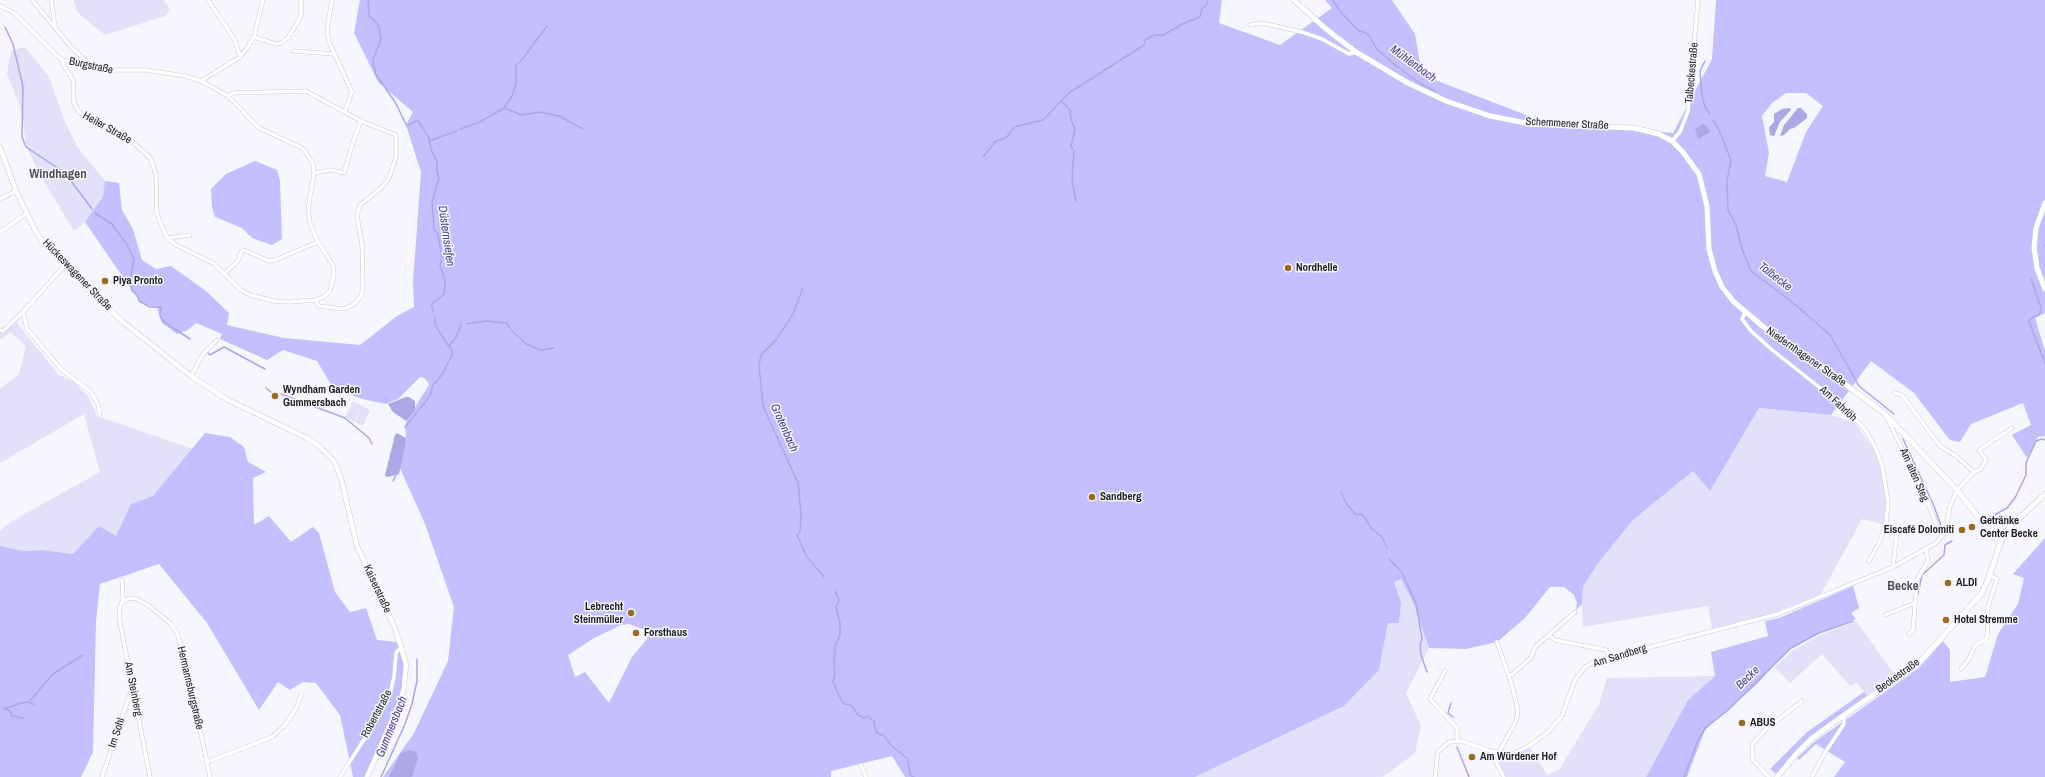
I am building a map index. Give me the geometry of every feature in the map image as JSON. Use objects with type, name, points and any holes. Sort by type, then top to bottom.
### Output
[{"type":"main road","name":"Schemmener Straße","points":[[1294,0],[1326,29],[1356,52],[1408,83],[1446,101],[1490,116],[1531,124],[1634,128],[1659,134],[1672,141]]},
{"type":"main road","name":"Niedernhagener Straße","points":[[1672,141],[1682,151],[1699,174],[1705,193],[1709,249],[1715,271],[1722,287],[1745,312],[1766,329],[1884,413],[1957,490],[1994,537],[2001,541]]},
{"type":"main road","points":[[2045,203],[2036,228],[2034,248],[2036,268],[2045,289]]},
{"type":"main road","points":[[2001,541],[2009,528],[2045,494]]},
{"type":"main road","name":"Beckestraße","points":[[1777,777],[1797,753],[1812,739],[1917,665],[1982,593],[1990,575],[2001,541]]},
{"type":"street","points":[[32,0],[88,65]]},
{"type":"street","points":[[51,0],[55,27]]},
{"type":"street","points":[[208,0],[235,40],[240,57]]},
{"type":"street","points":[[201,81],[240,57],[254,37],[263,0]]},
{"type":"street","points":[[254,37],[276,44],[281,43],[288,38],[301,16],[301,0]]},
{"type":"street","points":[[332,0],[327,30],[329,42],[352,92],[345,111]]},
{"type":"street","name":"Talbeckestraße","points":[[1672,141],[1680,132],[1688,111],[1698,0]]},
{"type":"street","name":"Burgstraße","points":[[0,6],[14,12],[56,55],[63,60],[107,70],[161,71],[201,81],[228,96]]},
{"type":"street","name":"Schemmener Straße","points":[[1250,25],[1262,23],[1302,32],[1322,39],[1349,54],[1356,52]]},
{"type":"street","points":[[294,51],[334,54]]},
{"type":"street","name":"Heiler Straße","points":[[63,60],[63,64],[73,80],[74,103],[79,112],[133,142],[150,158],[156,174],[156,214],[167,238]]},
{"type":"street","points":[[167,238],[176,245],[213,263],[241,290],[250,296],[274,301],[315,300],[324,297],[330,291],[334,275],[332,265],[318,242],[310,223],[308,209],[314,173],[306,151],[259,128],[228,96],[233,93],[306,91],[362,121],[396,135],[396,157],[389,178],[381,188],[360,205],[357,216],[362,244],[363,287],[361,296],[354,305],[342,309],[319,306],[315,300]]},
{"type":"street","points":[[314,173],[331,170],[344,172],[354,139],[362,121]]},
{"type":"street","name":"Hückeswagener Straße","points":[[0,147],[26,214],[43,242],[65,265],[123,322],[191,376],[228,400],[281,425]]},
{"type":"street","points":[[0,199],[16,191]]},
{"type":"street","points":[[0,232],[26,214]]},
{"type":"street","points":[[167,238],[190,235]]},
{"type":"street","points":[[224,274],[238,261],[241,252],[244,250],[269,261],[275,260],[318,242]]},
{"type":"street","points":[[0,330],[3,331],[23,312],[65,265]]},
{"type":"street","points":[[23,312],[27,329],[60,369],[91,392],[98,404],[100,416]]},
{"type":"street","name":"Am Fahrlöh","points":[[1745,312],[1742,319],[1752,331],[1771,349],[1848,410],[1866,431],[1879,455],[1887,488],[1888,502],[1886,524],[1869,561]]},
{"type":"street","points":[[191,376],[203,354],[217,340]]},
{"type":"street","points":[[1895,393],[1902,395],[1940,446],[1956,456],[1974,472]]},
{"type":"street","name":"Am alten Steg","points":[[1884,413],[1923,492],[1942,537]]},
{"type":"street","name":"Kaiserstraße","points":[[281,425],[318,445],[334,461],[342,478],[357,546],[385,605],[402,648],[406,664],[400,702],[393,721],[366,777]]},
{"type":"street","points":[[1893,567],[1942,537],[1948,526],[1950,506],[1957,490],[1974,472],[1981,469],[1986,460],[1979,450],[2012,428]]},
{"type":"street","points":[[1886,524],[1897,531],[1893,567]]},
{"type":"street","points":[[1909,634],[1913,630],[1918,576],[1928,561],[1926,548]]},
{"type":"street","name":"Am Sandberg","points":[[1457,741],[1469,743],[1490,751],[1512,754],[1529,746],[1548,732],[1562,716],[1575,680],[1585,667],[1596,661],[1778,614],[1893,567]]},
{"type":"street","points":[[1961,669],[1969,659],[1975,646],[1987,638],[1988,606],[1997,579],[1990,575]]},
{"type":"street","name":"Am Steinberg","points":[[122,580],[123,601],[120,606],[119,617],[150,777]]},
{"type":"street","name":"Hermannsburgstraße","points":[[123,601],[130,598],[137,599],[149,606],[170,623],[177,633],[186,662],[210,777]]},
{"type":"street","points":[[1885,614],[1915,603]]},
{"type":"street","points":[[1509,677],[1531,658],[1535,648],[1575,612]]},
{"type":"street","points":[[1550,636],[1555,640],[1606,650],[1610,657]]},
{"type":"street","points":[[1497,642],[1509,677],[1518,711],[1516,721],[1499,752]]},
{"type":"street","name":"Robertstraße","points":[[340,777],[390,694],[394,677],[396,654],[397,651],[402,648]]},
{"type":"street","points":[[1435,777],[1438,752],[1449,742],[1457,741],[1457,728],[1430,699],[1445,671]]},
{"type":"street","name":"Im Sohl","points":[[102,777],[130,694],[134,693]]},
{"type":"street","points":[[207,762],[272,737],[284,726],[296,709],[301,695]]},
{"type":"street","points":[[1769,777],[1752,760],[1752,745],[1765,730],[1802,701]]},
{"type":"street","points":[[1812,777],[1833,738],[1844,724],[1844,715]]},
{"type":"street","points":[[1490,751],[1504,777]]},
{"type":"street","points":[[861,765],[866,777]]},
{"type":"shaded area","points":[[74,0],[164,0],[170,9],[165,16],[105,35],[77,12]]},
{"type":"shaded area","points":[[360,0],[1222,0],[1219,23],[1280,45],[1332,8],[1325,0],[1392,0],[1415,34],[1422,75],[1539,120],[1673,133],[1712,59],[1716,0],[2045,0],[2045,313],[2035,318],[2045,351],[2045,436],[2038,437],[2027,458],[2012,435],[2031,425],[2023,403],[1971,424],[1960,442],[1950,440],[1914,393],[1871,361],[1831,415],[1759,408],[1710,491],[1693,471],[1633,520],[1598,563],[1583,587],[1582,604],[1576,610],[1577,603],[1574,595],[1564,587],[1550,587],[1525,618],[1497,642],[1466,649],[1429,648],[1413,602],[1401,579],[1394,582],[1401,603],[1399,623],[1388,623],[1379,670],[1344,706],[1195,777],[905,777],[892,756],[831,771],[831,777],[383,777],[414,733],[448,661],[454,607],[425,524],[399,466],[406,437],[405,427],[407,420],[429,385],[428,382],[424,378],[420,377],[398,399],[386,404],[362,399],[333,388],[317,361],[283,350],[267,360],[220,339],[222,334],[196,323],[188,330],[177,334],[162,323],[157,308],[140,302],[85,222],[103,197],[105,181],[119,183],[122,210],[133,229],[142,260],[156,269],[171,266],[206,291],[229,313],[227,325],[284,338],[360,345],[397,316],[414,307],[413,282],[421,172],[406,125],[413,112],[378,82],[354,33]],"holes":[[[1786,93],[1806,93],[1823,106],[1806,132],[1787,182],[1765,176],[1769,153],[1762,116],[1772,103]],[[629,624],[645,630],[647,639],[632,657],[609,703],[585,672],[575,677],[568,655],[594,638],[621,625]]]},
{"type":"shaded area","points":[[25,47],[49,77],[64,120],[78,148],[105,181],[104,197],[85,222],[74,231],[41,177],[27,148],[20,106],[7,74],[11,51]]},
{"type":"shaded area","points":[[1790,108],[1791,110],[1780,122],[1774,136],[1770,135],[1769,127],[1774,122],[1774,114],[1782,109]]},
{"type":"shaded area","points":[[1798,108],[1801,108],[1807,114],[1807,118],[1794,128],[1790,129],[1784,135],[1780,136],[1784,125]]},
{"type":"shaded area","points":[[1703,124],[1710,130],[1709,133],[1698,139],[1695,129]]},
{"type":"shaded area","points":[[255,161],[277,170],[280,181],[282,239],[272,245],[252,238],[242,228],[215,217],[212,207],[211,189],[226,174]]},
{"type":"shaded area","points":[[16,322],[59,375],[73,381],[88,396],[97,416],[193,449],[153,496],[131,504],[116,536],[99,527],[73,554],[43,550],[24,551],[0,546],[0,531],[12,521],[100,472],[84,414],[0,463],[0,389],[19,374],[26,346],[11,332],[0,340],[0,331],[3,334]]},
{"type":"shaded area","points":[[409,397],[415,401],[415,410],[406,421],[393,412],[388,404]]},
{"type":"shaded area","points":[[353,401],[370,410],[363,426],[355,422],[362,406],[354,422],[345,417]]},
{"type":"shaded area","points":[[1759,408],[1831,415],[1854,422],[1878,455],[1887,503],[1885,525],[1862,519],[1821,594],[1776,612],[1712,629],[1708,606],[1583,627],[1583,587],[1598,563],[1633,520],[1693,471],[1710,491]]},
{"type":"shaded area","points":[[205,433],[230,437],[244,447],[248,462],[266,472],[253,478],[254,525],[269,516],[291,542],[313,527],[319,533],[335,592],[350,612],[366,608],[377,640],[396,642],[402,648],[406,664],[404,688],[367,777],[353,777],[340,715],[316,683],[303,682],[290,690],[278,682],[259,710],[207,623],[159,564],[100,584],[96,621],[93,752],[81,777],[0,777],[0,546],[24,551],[43,550],[73,554],[99,526],[116,536],[131,504],[153,496]]},
{"type":"shaded area","points":[[397,433],[406,438],[404,451],[399,474],[388,477],[385,476],[386,471],[395,435]]},
{"type":"shaded area","points":[[2045,538],[2045,777],[1834,777],[1845,762],[1816,744],[1799,760],[1797,758],[1814,742],[1919,668],[1943,641],[1950,650],[1950,682],[1985,677],[1998,634],[2018,604],[2024,578],[2013,574]]},
{"type":"shaded area","points":[[1401,579],[1413,602],[1429,648],[1406,693],[1421,726],[1415,753],[1383,777],[1195,777],[1344,706],[1379,670],[1388,623],[1399,623],[1401,603],[1394,582]]},
{"type":"shaded area","points":[[1853,586],[1859,608],[1851,613],[1856,619],[1819,633],[1790,648],[1756,685],[1705,730],[1687,777],[1646,777],[1688,700],[1715,676],[1711,652],[1768,636],[1765,621],[1779,618]]},
{"type":"shaded area","points":[[1856,621],[1896,676],[1867,695],[1857,683],[1850,686],[1822,654],[1790,683],[1775,667],[1792,651],[1820,635]]},
{"type":"shaded area","points":[[1715,676],[1688,700],[1646,777],[1506,777],[1500,767],[1496,756],[1510,757],[1530,748],[1547,775],[1559,770],[1599,704],[1607,678]]},
{"type":"shaded area","points":[[1864,692],[1867,695],[1809,738],[1776,774],[1770,769],[1807,732]]},
{"type":"shaded area","points":[[410,750],[416,752],[418,758],[412,777],[389,777],[401,753]]},
{"type":"waterway","name":"Düsternsiefen","points":[[368,0],[369,16],[376,22],[379,28],[381,40],[373,59],[373,66],[376,70],[375,73],[395,102],[407,126],[418,120],[429,138],[431,149],[437,162],[439,179],[432,202],[434,230],[438,234],[442,259],[440,265],[445,280],[444,294],[431,305],[434,312]]},
{"type":"waterway","points":[[983,157],[996,141],[1006,138],[1014,127],[1043,120],[1069,93],[1144,45],[1146,39],[1155,35],[1164,35],[1182,24],[1200,17],[1202,8],[1206,6],[1208,0]]},
{"type":"waterway","name":"Mühlenbach","points":[[1333,0],[1339,10],[1358,30],[1368,34],[1377,49],[1419,83],[1435,91]]},
{"type":"waterway","points":[[460,129],[478,123],[504,108],[512,96],[516,84],[516,65],[521,61],[547,26]]},
{"type":"waterway","name":"Gummersbach","points":[[5,27],[13,44],[23,87],[22,137],[26,147],[65,173],[92,209]]},
{"type":"waterway","name":"Talbecke","points":[[1705,61],[1700,71],[1702,96],[1705,107],[1710,114]]},
{"type":"waterway","points":[[1063,102],[1070,110],[1071,120],[1075,129],[1071,146],[1074,151],[1072,180],[1076,201]]},
{"type":"waterway","points":[[504,108],[522,115],[539,112],[559,116],[583,129]]},
{"type":"waterway","name":"Talbecke","points":[[1713,120],[1719,130],[1731,160],[1727,181],[1728,210],[1736,225],[1742,249],[1751,271],[1791,301],[1830,335],[1859,386],[1894,414]]},
{"type":"waterway","points":[[429,141],[457,131]]},
{"type":"waterway","name":"Gummersbach","points":[[95,213],[112,224],[127,245],[134,259],[131,275],[132,291],[138,295],[139,301],[150,307],[161,307],[160,316],[164,322],[190,339]]},
{"type":"waterway","points":[[2031,278],[2041,308],[2040,314],[2029,321],[2045,363]]},
{"type":"waterway","name":"Grotenbach","points":[[803,288],[793,314],[776,340],[761,355],[759,365],[763,406],[798,483],[801,514],[800,532],[797,535],[807,557],[824,577]]},
{"type":"waterway","name":"Düsternsiefen","points":[[405,427],[430,396],[433,385],[442,375],[452,355],[452,351],[435,325],[435,317]]},
{"type":"waterway","points":[[466,324],[485,321],[507,323],[511,330],[526,344],[541,350],[554,348]]},
{"type":"waterway","points":[[449,346],[457,336],[461,324]]},
{"type":"waterway","name":"Gummersbach","points":[[208,353],[210,355],[224,347],[265,369]]},
{"type":"waterway","name":"Gummersbach","points":[[266,388],[271,392]]},
{"type":"waterway","name":"Gummersbach","points":[[281,394],[345,418],[369,438],[372,444]]},
{"type":"waterway","name":"Talbecke","points":[[1903,439],[1934,506],[1942,529]]},
{"type":"waterway","points":[[1987,519],[2007,508],[2015,498],[2026,475],[2026,463],[2036,441],[2042,439],[2045,440]]},
{"type":"waterway","name":"Düsternsiefen","points":[[393,481],[396,475]]},
{"type":"waterway","points":[[1341,492],[1346,503],[1356,515],[1361,514],[1364,517],[1372,529],[1382,537],[1387,548]]},
{"type":"waterway","name":"Becke","points":[[1918,594],[1922,575],[1944,555],[1945,545],[1952,541]]},
{"type":"waterway","points":[[1389,559],[1401,571],[1416,603],[1422,639],[1420,645],[1421,655],[1427,672]]},
{"type":"waterway","name":"Grotenbach","points":[[835,591],[839,600],[836,608],[840,623],[840,635],[835,647],[835,675],[833,681],[839,696],[844,704],[851,705],[858,715],[864,718],[867,716],[874,721],[876,732],[884,736],[892,746],[908,759],[910,775],[914,777]]},
{"type":"waterway","name":"Becke","points":[[1684,777],[1699,738],[1706,727],[1727,711],[1791,648],[1819,633],[1853,621]]},
{"type":"waterway","points":[[4,709],[29,702],[53,674],[83,655]]},
{"type":"waterway","name":"Gummersbach","points":[[381,777],[405,724],[412,704],[417,681],[417,659]]},
{"type":"waterway","points":[[29,702],[34,705]]},
{"type":"waterway","points":[[1451,703],[1448,713],[1453,717]]},
{"type":"waterway","points":[[5,709],[10,711],[12,716],[24,718]]},
{"type":"waterway","points":[[1457,747],[1469,777]]},
{"type":"place","name":"Nordhelle","points":[[1288,268]]},
{"type":"place","name":"Piya Pronto","points":[[105,281]]},
{"type":"place","name":"Wyndham Garden Gummersbach","points":[[275,396]]},
{"type":"place","name":"Sandberg","points":[[1092,497]]},
{"type":"place","name":"Getränke Center Becke","points":[[1972,527]]},
{"type":"place","name":"Eiscafé Dolomiti","points":[[1962,530]]},
{"type":"place","name":"ALDI","points":[[1948,583]]},
{"type":"place","name":"Lebrecht Steinmüller","points":[[631,613]]},
{"type":"place","name":"Hotel Stremme","points":[[1946,620]]},
{"type":"place","name":"Forsthaus","points":[[636,633]]},
{"type":"place","name":"ABUS","points":[[1742,723]]},
{"type":"place","name":"Am Würdener Hof","points":[[1472,757]]},
{"type":"district","name":"Windhagen","points":[[58,175]]},
{"type":"district","name":"Becke","points":[[1903,587]]}]
